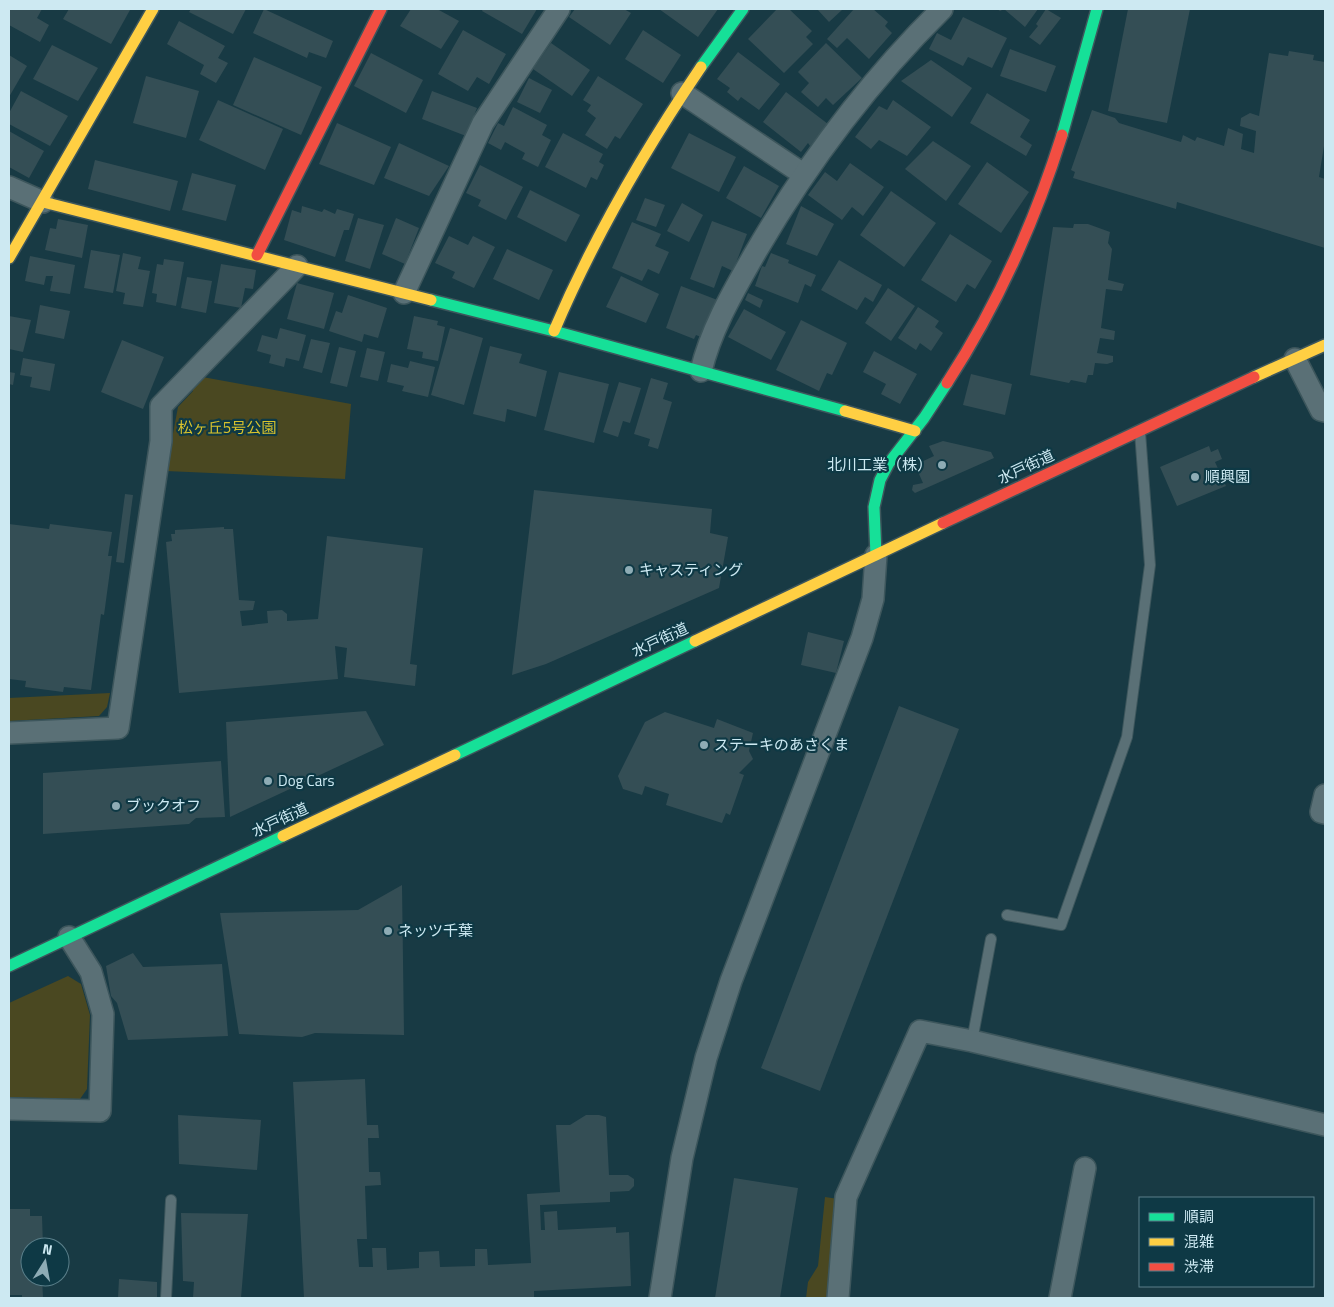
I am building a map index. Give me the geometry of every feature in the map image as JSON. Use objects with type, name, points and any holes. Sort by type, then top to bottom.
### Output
[{"type":"main road","points":[[9,258],[153,9]]},
{"type":"main road","points":[[257,255],[381,9]]},
{"type":"main road","points":[[554,331],[591,248],[630,176],[682,93],[743,9]]},
{"type":"main road","points":[[876,555],[874,512],[880,479],[915,431],[980,330],[1015,262],[1043,192],[1072,105],[1091,12]]},
{"type":"main road","points":[[43,202],[554,331],[915,431]]},
{"type":"main road","name":"水戸街道","points":[[9,966],[1140,430],[1325,345]]},
{"type":"street","points":[[404,293],[483,123],[559,9]]},
{"type":"street","points":[[701,371],[707,345],[719,319],[803,174],[895,57],[942,9]]},
{"type":"street","points":[[682,93],[803,174]]},
{"type":"street","points":[[9,187],[43,202]]},
{"type":"street","points":[[9,733],[118,728],[161,441],[161,406],[297,266]]},
{"type":"street","points":[[1295,359],[1320,410],[1325,411]]},
{"type":"street","points":[[660,1298],[682,1158],[706,1058],[731,981],[862,638],[873,599],[876,555]]},
{"type":"street","points":[[1325,795],[1321,812],[1325,813]]},
{"type":"street","points":[[9,1109],[100,1111],[103,1014],[90,972],[69,937]]},
{"type":"street","points":[[838,1298],[846,1196],[920,1031],[972,1041],[1325,1124]]},
{"type":"street","points":[[1060,1298],[1085,1168]]},
{"type":"lane","points":[[1007,915],[1061,925],[1127,737],[1150,565],[1140,430]]},
{"type":"lane","points":[[972,1041],[991,938]]},
{"type":"lane","points":[[166,1298],[171,1200]]},
{"type":"green space","name":"松ヶ丘5号公園","points":[[197,376],[351,404],[345,479],[166,471],[178,407],[193,391],[188,385]]},
{"type":"green space","points":[[110,693],[107,707],[99,716],[9,721],[9,698]]},
{"type":"green space","points":[[68,976],[81,984],[90,1015],[87,1089],[80,1099],[9,1097],[9,1003]]},
{"type":"green space","points":[[825,1197],[838,1199],[828,1298],[806,1298],[808,1282],[818,1266]]},
{"type":"building","points":[[9,9],[42,9],[37,18],[49,25],[40,42],[9,25]]},
{"type":"building","points":[[69,9],[130,10],[111,44],[63,19]]},
{"type":"building","points":[[191,9],[246,9],[233,34],[189,12]]},
{"type":"building","points":[[264,9],[333,41],[326,58],[309,52],[307,58],[253,33]]},
{"type":"building","points":[[411,9],[437,9],[459,21],[441,49],[400,26]]},
{"type":"building","points":[[483,9],[537,9],[522,34],[482,11]]},
{"type":"building","points":[[575,9],[624,9],[631,13],[610,45],[569,17]]},
{"type":"building","points":[[659,9],[718,9],[698,37]]},
{"type":"building","points":[[777,9],[789,9],[812,31],[806,37],[813,44],[784,73],[748,39]]},
{"type":"building","points":[[817,9],[843,9],[829,22]]},
{"type":"building","points":[[854,9],[873,9],[888,22],[885,26],[892,33],[869,59],[847,38],[837,48],[827,39]]},
{"type":"building","points":[[1004,9],[1038,9],[1025,27]]},
{"type":"building","points":[[1046,9],[1061,18],[1040,45],[1029,37],[1038,26],[1036,24]]},
{"type":"building","points":[[1128,9],[1190,9],[1167,123],[1108,111]]},
{"type":"building","points":[[963,17],[1007,38],[992,68],[968,57],[963,66],[929,49],[937,33],[951,40]]},
{"type":"building","points":[[179,21],[225,46],[218,58],[228,63],[216,83],[200,74],[204,65],[167,44]]},
{"type":"building","points":[[463,30],[506,54],[489,84],[477,77],[468,91],[438,74]]},
{"type":"building","points":[[643,30],[681,55],[663,83],[625,59]]},
{"type":"building","points":[[551,43],[590,70],[572,96],[533,69]]},
{"type":"building","points":[[826,43],[862,78],[833,105],[826,98],[818,107],[801,92],[809,83],[798,72]]},
{"type":"building","points":[[52,45],[98,68],[78,101],[33,79]]},
{"type":"building","points":[[1010,49],[1056,66],[1046,92],[1000,76]]},
{"type":"building","points":[[1289,51],[1314,55],[1313,60],[1325,62],[1325,140],[1319,177],[1325,179],[1325,248],[1177,202],[1176,209],[1073,178],[1075,172],[1071,170],[1092,110],[1115,118],[1119,123],[1181,142],[1183,135],[1195,141],[1197,137],[1224,146],[1228,128],[1243,134],[1241,149],[1254,153],[1256,131],[1240,126],[1241,118],[1250,113],[1259,116],[1269,53],[1288,56]]},
{"type":"building","points":[[738,52],[780,84],[759,110],[741,97],[738,101],[727,92],[730,88],[717,79]]},
{"type":"building","points":[[371,53],[423,80],[406,113],[354,86]]},
{"type":"building","points":[[9,55],[27,66],[9,97]]},
{"type":"building","points":[[254,57],[322,87],[301,135],[233,105]]},
{"type":"building","points":[[931,60],[972,88],[952,117],[901,81]]},
{"type":"building","points":[[146,76],[199,91],[186,138],[133,123]]},
{"type":"building","points":[[598,76],[643,104],[620,139],[615,136],[607,149],[585,135],[596,118],[587,111],[591,105],[583,100]]},
{"type":"building","points":[[529,78],[552,90],[540,113],[517,102]]},
{"type":"building","points":[[21,91],[68,116],[50,146],[9,124],[9,113]]},
{"type":"building","points":[[432,91],[477,108],[466,136],[422,119]]},
{"type":"building","points":[[786,92],[828,124],[810,146],[808,143],[801,152],[763,122]]},
{"type":"building","points":[[987,93],[1030,120],[1020,137],[1032,145],[1026,156],[970,123]]},
{"type":"building","points":[[218,100],[283,129],[265,170],[199,140]]},
{"type":"building","points":[[893,100],[931,127],[907,156],[879,140],[871,149],[855,137],[879,106],[887,110]]},
{"type":"building","points":[[513,107],[547,125],[542,135],[551,140],[538,167],[522,159],[525,153],[505,142],[501,150],[488,143],[498,123],[504,126]]},
{"type":"building","points":[[337,123],[391,147],[374,185],[319,164]]},
{"type":"building","points":[[9,131],[44,151],[29,178],[9,167]]},
{"type":"building","points":[[563,133],[603,154],[599,162],[604,165],[597,180],[591,177],[586,188],[545,167]]},
{"type":"building","points":[[689,133],[736,157],[719,192],[671,168]]},
{"type":"building","points":[[933,141],[971,166],[946,201],[905,169]]},
{"type":"building","points":[[399,143],[449,166],[429,196],[384,178]]},
{"type":"building","points":[[95,160],[178,181],[170,211],[88,189]]},
{"type":"building","points":[[987,162],[1029,192],[1001,233],[958,204]]},
{"type":"building","points":[[850,163],[884,187],[863,216],[852,207],[842,220],[808,195],[825,172],[837,181]]},
{"type":"building","points":[[480,165],[523,187],[506,220],[478,206],[481,200],[466,193]]},
{"type":"building","points":[[744,166],[779,186],[761,218],[726,198]]},
{"type":"building","points":[[192,173],[236,185],[226,221],[182,210]]},
{"type":"building","points":[[530,190],[580,215],[566,242],[517,217]]},
{"type":"building","points":[[891,191],[936,223],[904,267],[860,235]]},
{"type":"building","points":[[645,198],[665,205],[656,227],[636,220]]},
{"type":"building","points":[[682,203],[703,215],[689,242],[667,231]]},
{"type":"building","points":[[302,206],[322,212],[324,209],[335,214],[337,209],[354,214],[349,230],[344,230],[335,257],[284,240],[292,210],[301,213]]},
{"type":"building","points":[[801,206],[834,224],[817,256],[786,244]]},
{"type":"building","points":[[358,218],[384,225],[370,269],[345,261]]},
{"type":"building","points":[[396,218],[419,228],[405,264],[382,254]]},
{"type":"building","points":[[58,219],[88,225],[82,258],[45,250],[50,228],[56,229]]},
{"type":"building","points":[[712,221],[747,234],[733,271],[722,266],[714,288],[690,279]]},
{"type":"building","points":[[632,222],[661,234],[655,246],[669,252],[659,274],[648,269],[642,281],[612,268]]},
{"type":"building","points":[[1074,224],[1088,224],[1110,232],[1108,243],[1112,249],[1108,280],[1124,284],[1122,291],[1106,289],[1101,328],[1115,331],[1114,340],[1100,338],[1097,353],[1113,356],[1113,362],[1107,364],[1095,363],[1093,375],[1088,375],[1086,383],[1071,380],[1069,383],[1030,375],[1053,227],[1073,228]]},
{"type":"building","points":[[950,234],[992,261],[975,289],[967,284],[956,302],[921,280]]},
{"type":"building","points":[[449,236],[468,245],[473,236],[495,247],[474,288],[452,278],[455,272],[435,263]]},
{"type":"building","points":[[507,249],[553,270],[539,300],[493,279]]},
{"type":"building","points":[[91,250],[120,255],[113,293],[84,288]]},
{"type":"building","points":[[123,253],[141,257],[138,269],[150,271],[143,307],[123,304],[125,293],[116,291]]},
{"type":"building","points":[[771,253],[789,260],[788,263],[816,275],[811,287],[805,284],[798,303],[755,286],[762,266],[765,267]]},
{"type":"building","points":[[30,256],[75,265],[70,294],[50,291],[53,276],[46,276],[44,285],[25,281]]},
{"type":"building","points":[[164,259],[184,262],[176,306],[156,302],[157,294],[152,293],[157,264],[163,265]]},
{"type":"building","points":[[839,260],[882,285],[873,302],[865,297],[857,310],[821,290]]},
{"type":"building","points":[[221,264],[256,270],[253,289],[245,288],[241,308],[214,303]]},
{"type":"building","points":[[621,276],[659,294],[646,323],[606,307]]},
{"type":"building","points":[[187,277],[212,281],[206,313],[181,308]]},
{"type":"building","points":[[297,283],[334,293],[324,329],[287,319]]},
{"type":"building","points":[[681,286],[720,301],[706,339],[696,335],[694,339],[666,328]]},
{"type":"building","points":[[888,288],[915,306],[891,341],[865,323]]},
{"type":"building","points":[[748,293],[763,300],[760,308],[745,300]]},
{"type":"building","points":[[348,295],[387,308],[378,338],[364,334],[362,342],[329,331],[336,311],[342,313]]},
{"type":"building","points":[[40,305],[70,311],[64,339],[35,333]]},
{"type":"building","points":[[918,307],[939,321],[935,327],[943,333],[931,351],[920,343],[916,350],[898,338]]},
{"type":"building","points":[[744,309],[786,332],[771,360],[728,337]]},
{"type":"building","points":[[9,316],[31,320],[23,352],[9,349]]},
{"type":"building","points":[[414,316],[438,321],[437,325],[445,327],[438,361],[422,358],[423,352],[407,349]]},
{"type":"building","points":[[801,320],[847,343],[832,375],[827,373],[819,391],[776,370]]},
{"type":"building","points":[[280,328],[306,335],[299,361],[286,358],[284,367],[269,363],[271,355],[257,351],[262,335],[277,339]]},
{"type":"building","points":[[450,328],[483,338],[464,405],[431,395]]},
{"type":"building","points":[[311,339],[330,343],[322,373],[303,368]]},
{"type":"building","points":[[122,340],[164,357],[143,409],[101,392]]},
{"type":"building","points":[[490,346],[522,354],[519,363],[547,371],[536,417],[507,409],[505,422],[473,414]]},
{"type":"building","points":[[339,347],[356,351],[347,387],[330,383]]},
{"type":"building","points":[[367,348],[385,352],[378,381],[360,377]]},
{"type":"building","points":[[874,351],[917,374],[900,404],[881,394],[886,384],[863,372]]},
{"type":"building","points":[[23,358],[55,364],[50,391],[30,387],[32,377],[20,375]]},
{"type":"building","points":[[410,361],[435,367],[428,397],[402,391],[404,386],[387,382],[391,364],[408,368]]},
{"type":"building","points":[[9,372],[15,373],[13,385],[9,384]]},
{"type":"building","points":[[559,372],[609,384],[594,443],[544,430]]},
{"type":"building","points":[[971,374],[1012,384],[1005,415],[963,405]]},
{"type":"building","points":[[651,378],[668,383],[663,399],[672,402],[658,449],[648,446],[650,439],[634,434]]},
{"type":"building","points":[[619,382],[641,388],[630,423],[623,421],[618,437],[603,432]]},
{"type":"building","points":[[943,441],[991,452],[994,458],[915,493],[912,490],[913,485],[923,483],[915,465],[934,456],[929,446]]},
{"type":"building","points":[[1209,446],[1211,452],[1218,449],[1222,459],[1215,462],[1226,486],[1177,506],[1160,467]]},
{"type":"building","points":[[534,490],[712,509],[710,533],[728,537],[719,588],[546,664],[512,675]]},
{"type":"building","points":[[125,494],[133,495],[124,563],[116,562]]},
{"type":"building","points":[[9,524],[49,529],[50,524],[112,532],[108,556],[112,556],[104,615],[101,614],[91,690],[64,687],[63,692],[25,687],[26,681],[9,679]]},
{"type":"building","points":[[224,527],[224,529],[233,529],[239,600],[255,601],[253,610],[240,611],[242,626],[268,623],[267,611],[282,610],[287,614],[287,621],[318,619],[327,536],[423,548],[410,664],[417,665],[415,686],[344,677],[347,648],[335,646],[338,679],[179,693],[166,542],[172,541],[171,534],[175,534],[175,530]]},
{"type":"building","points":[[808,632],[844,641],[836,673],[801,665]]},
{"type":"building","points":[[899,706],[959,729],[820,1091],[761,1068]]},
{"type":"building","name":"Dog Cars","points":[[366,711],[384,745],[230,817],[226,722]]},
{"type":"building","points":[[665,712],[714,728],[717,719],[753,733],[749,751],[753,759],[739,773],[744,775],[730,815],[726,813],[722,823],[666,805],[669,794],[645,786],[642,795],[623,789],[618,776],[645,722]]},
{"type":"building","points":[[221,761],[225,817],[196,818],[189,824],[43,834],[43,773]]},
{"type":"building","points":[[402,885],[404,1035],[315,1033],[302,1037],[239,1034],[220,913],[358,910]]},
{"type":"building","points":[[133,953],[143,967],[222,964],[228,1036],[128,1040],[117,1003],[111,996],[106,966]]},
{"type":"building","points":[[365,1079],[367,1125],[378,1125],[379,1138],[368,1138],[369,1172],[380,1172],[381,1185],[365,1186],[367,1239],[357,1239],[359,1267],[373,1267],[372,1248],[386,1248],[387,1270],[419,1268],[419,1252],[439,1251],[440,1267],[475,1266],[475,1249],[487,1249],[488,1265],[531,1263],[527,1194],[560,1192],[556,1125],[570,1125],[586,1115],[599,1115],[606,1117],[609,1175],[628,1175],[634,1179],[634,1186],[629,1191],[610,1192],[610,1202],[540,1205],[541,1230],[545,1230],[544,1212],[557,1211],[558,1230],[616,1227],[616,1233],[629,1232],[631,1286],[534,1291],[534,1298],[304,1298],[293,1082]]},
{"type":"building","points":[[178,1115],[261,1120],[257,1170],[179,1164]]},
{"type":"building","points":[[734,1178],[798,1188],[780,1298],[715,1298]]},
{"type":"building","points":[[9,1209],[30,1209],[30,1216],[42,1216],[43,1237],[20,1237],[20,1287],[42,1287],[43,1298],[22,1298],[22,1295],[9,1295]]},
{"type":"building","points":[[181,1213],[248,1214],[241,1298],[193,1298],[194,1282],[183,1281]]},
{"type":"building","points":[[119,1279],[157,1282],[157,1298],[118,1298]]},
{"type":"traffic: fast","points":[[701,67],[743,9]]},
{"type":"traffic: fast","points":[[1062,135],[1097,9]]},
{"type":"traffic: fast","points":[[431,300],[554,331],[845,411]]},
{"type":"traffic: fast","points":[[876,555],[874,507],[880,480],[889,463],[924,418],[947,383]]},
{"type":"traffic: fast","points":[[455,755],[695,641]]},
{"type":"traffic: fast","points":[[9,966],[283,836]]},
{"type":"traffic: slow","points":[[9,258],[153,9]]},
{"type":"traffic: slow","points":[[554,331],[569,296],[621,195],[701,67]]},
{"type":"traffic: slow","points":[[43,202],[431,300]]},
{"type":"traffic: slow","points":[[1254,377],[1325,345]]},
{"type":"traffic: slow","points":[[845,411],[915,431]]},
{"type":"traffic: slow","points":[[695,641],[943,523]]},
{"type":"traffic: slow","points":[[283,836],[455,755]]},
{"type":"traffic: jam","points":[[257,255],[381,9]]},
{"type":"traffic: jam","points":[[947,383],[982,324],[1013,264],[1039,200],[1062,135]]},
{"type":"traffic: jam","points":[[943,523],[1254,377]]},
{"type":"place","name":"北川工業（株）","points":[[942,465]]},
{"type":"place","name":"順興園","points":[[1195,477]]},
{"type":"place","name":"キャスティング","points":[[629,570]]},
{"type":"place","name":"ステーキのあさくま","points":[[704,745]]},
{"type":"place","name":"Dog Cars","points":[[268,781]]},
{"type":"place","name":"ブックオフ","points":[[116,806]]},
{"type":"place","name":"ネッツ千葉","points":[[388,931]]}]
